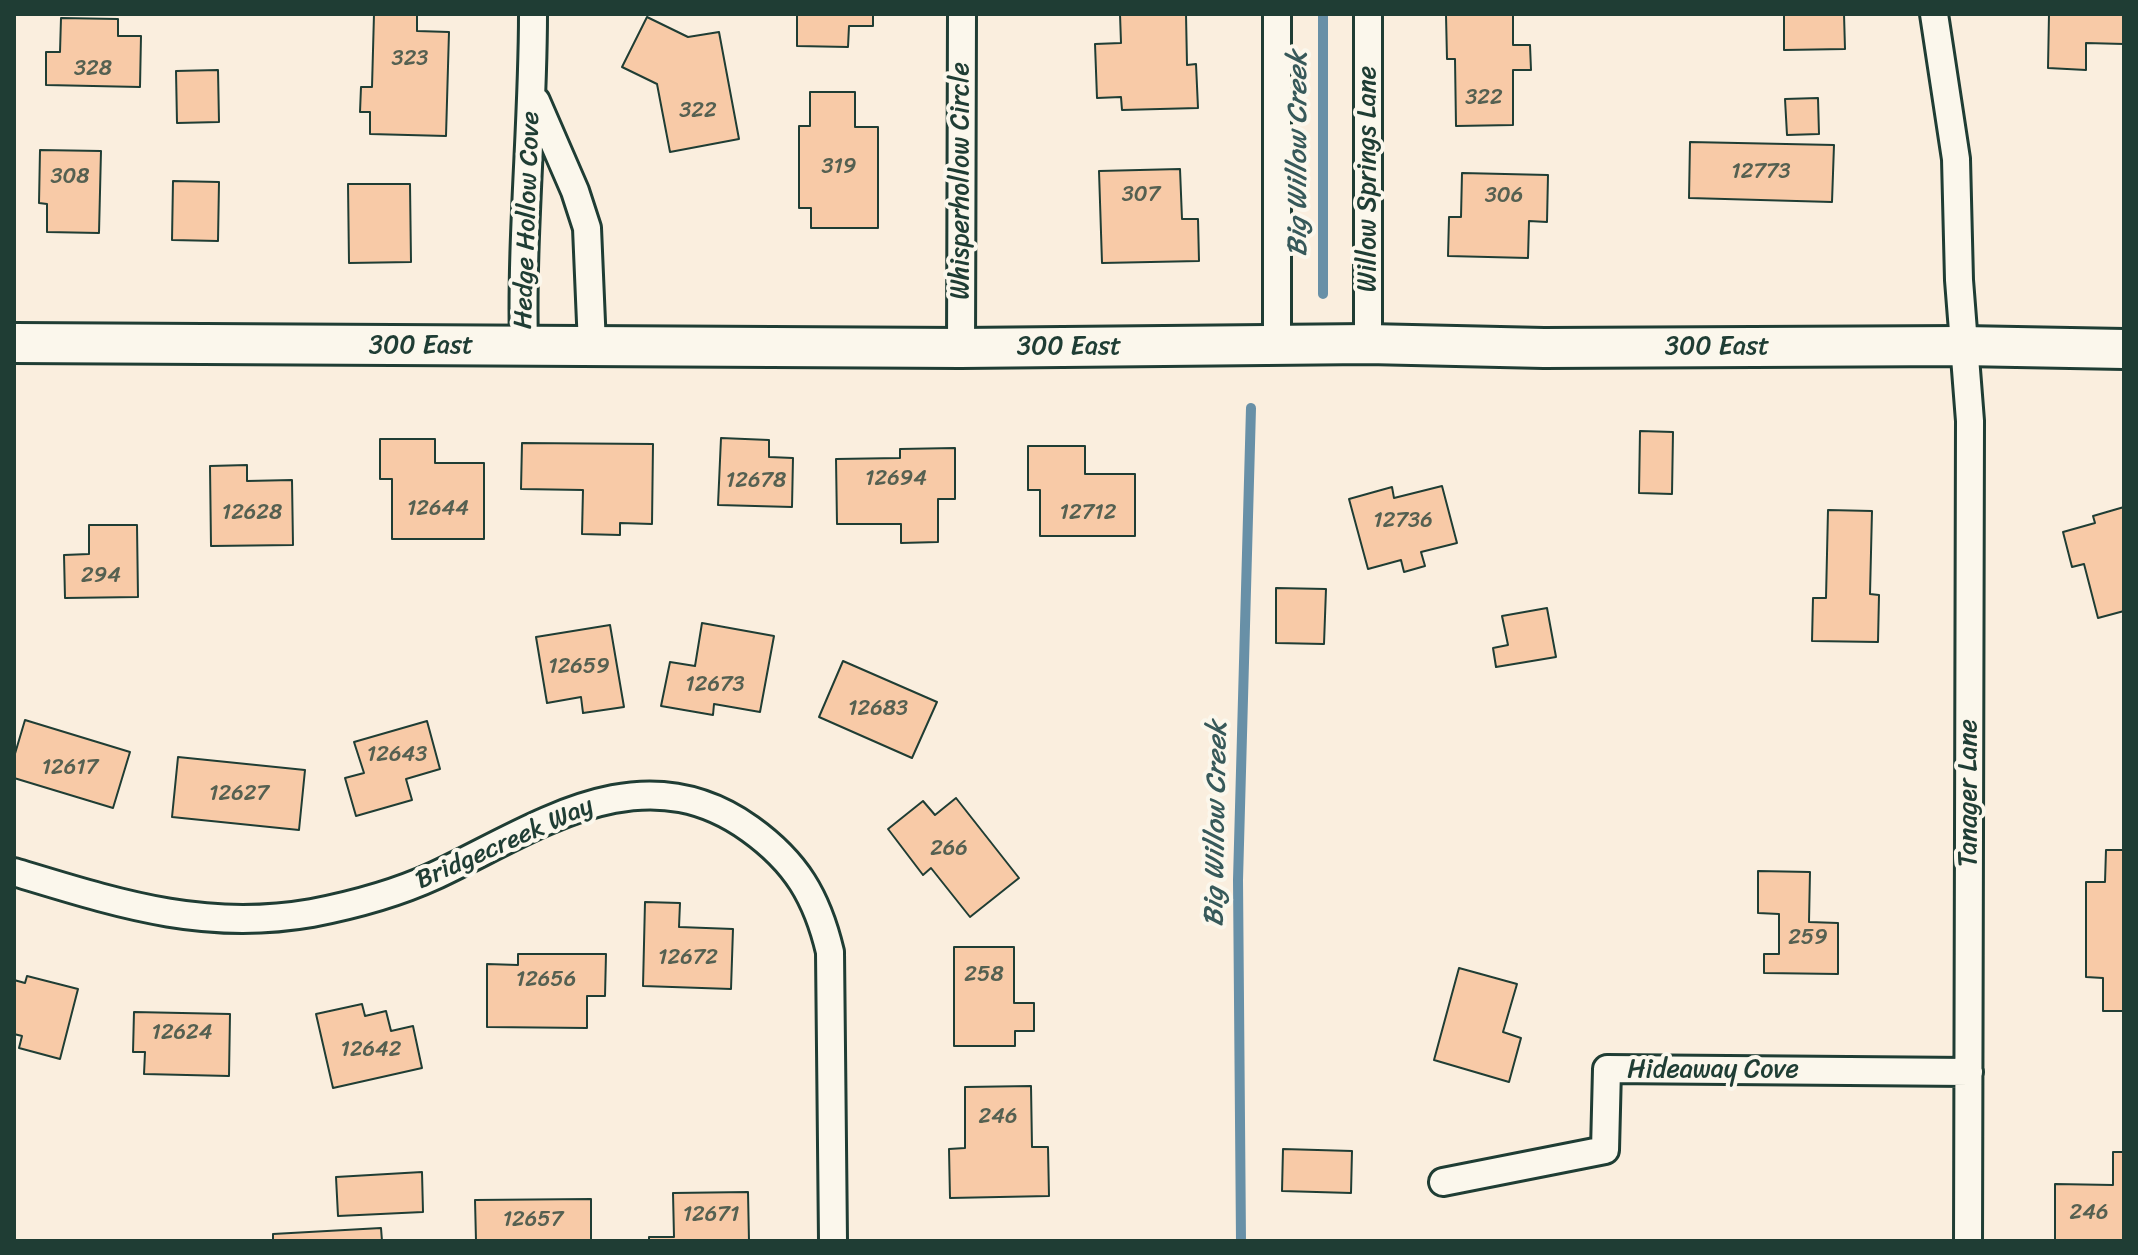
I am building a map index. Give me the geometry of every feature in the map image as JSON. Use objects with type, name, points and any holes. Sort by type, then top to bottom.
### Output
[{"type":"main road","name":"300 East","points":[[14,343],[961,348],[1368,344],[1544,348],[1963,346],[2124,349]]},
{"type":"street","name":"Hedge Hollow Cove","points":[[524,346],[524,233],[533,94],[533,14]]},
{"type":"street","name":"Whisperhollow Circle","points":[[961,348],[962,14]]},
{"type":"street","points":[[1277,14],[1277,346]]},
{"type":"street","name":"Willow Springs Lane","points":[[1368,14],[1368,344]]},
{"type":"street","name":"Tanager Lane","points":[[1934,14],[1956,159],[1963,346],[1970,421],[1968,1241]]},
{"type":"street","name":"Hedge Hollow Cove","points":[[533,94],[575,191],[587,228],[592,346]]},
{"type":"street","name":"Bridgecreek Way","points":[[14,872],[129,907],[176,915],[265,919],[352,905],[394,892],[432,877],[550,819],[586,804],[625,795],[665,795],[726,815],[768,842],[795,870],[812,896],[823,924],[830,952],[832,982],[833,1241]]},
{"type":"street","name":"Hideaway Cove","points":[[1443,1182],[1605,1150],[1607,1069],[1969,1072]]},
{"type":"building","points":[[374,14],[417,14],[417,31],[449,32],[446,136],[370,134],[370,112],[360,112],[361,87],[372,87]]},
{"type":"building","points":[[797,14],[873,14],[873,26],[849,26],[848,47],[797,46]]},
{"type":"building","points":[[1120,14],[1186,14],[1187,65],[1196,64],[1198,108],[1122,110],[1121,97],[1097,98],[1095,44],[1121,43]]},
{"type":"building","points":[[1513,14],[1513,45],[1530,45],[1531,70],[1513,70],[1513,125],[1456,126],[1455,59],[1447,59],[1446,15]]},
{"type":"building","points":[[1784,14],[1844,14],[1845,49],[1784,50]]},
{"type":"building","points":[[2049,14],[2124,14],[2124,44],[2086,43],[2086,70],[2048,68]]},
{"type":"building","points":[[647,17],[688,37],[719,32],[739,139],[670,152],[657,84],[622,67]]},
{"type":"building","points":[[61,18],[118,19],[118,36],[141,36],[140,87],[46,85],[46,52],[60,52]]},
{"type":"building","points":[[218,70],[219,122],[177,123],[176,71]]},
{"type":"building","points":[[810,92],[855,92],[855,127],[878,127],[878,228],[811,228],[811,208],[799,208],[799,126],[810,126]]},
{"type":"building","points":[[1818,98],[1819,134],[1787,135],[1785,99]]},
{"type":"building","points":[[1690,142],[1834,145],[1832,202],[1689,198]]},
{"type":"building","points":[[40,150],[101,151],[99,233],[47,232],[47,204],[39,203]]},
{"type":"building","points":[[1180,169],[1182,219],[1198,219],[1199,261],[1102,263],[1099,171]]},
{"type":"building","points":[[1462,173],[1548,175],[1547,222],[1529,221],[1528,258],[1448,256],[1449,217],[1461,217]]},
{"type":"building","points":[[173,181],[219,182],[218,241],[172,240]]},
{"type":"building","points":[[348,184],[410,184],[411,262],[349,263]]},
{"type":"building","points":[[1640,431],[1673,432],[1672,494],[1639,493]]},
{"type":"building","points":[[721,438],[769,440],[769,457],[793,458],[792,507],[718,505]]},
{"type":"building","points":[[380,439],[435,439],[435,463],[484,463],[484,539],[392,539],[392,479],[380,479]]},
{"type":"building","points":[[522,443],[653,444],[652,524],[620,523],[620,535],[582,534],[583,490],[521,489]]},
{"type":"building","points":[[1028,446],[1085,446],[1085,474],[1135,474],[1135,536],[1040,536],[1040,490],[1028,490]]},
{"type":"building","points":[[955,448],[955,499],[938,499],[938,542],[901,543],[901,524],[837,524],[836,459],[900,458],[900,449]]},
{"type":"building","points":[[247,465],[247,481],[292,480],[293,545],[211,546],[210,466]]},
{"type":"building","points":[[1442,486],[1457,543],[1421,552],[1425,566],[1404,572],[1401,560],[1368,569],[1349,499],[1392,487],[1394,498]]},
{"type":"building","points":[[2124,507],[2124,611],[2098,618],[2084,564],[2072,567],[2063,532],[2095,523],[2093,516]]},
{"type":"building","points":[[1828,510],[1872,511],[1870,594],[1879,595],[1878,642],[1812,641],[1813,598],[1826,598]]},
{"type":"building","points":[[89,525],[137,525],[138,597],[65,598],[64,555],[89,554]]},
{"type":"building","points":[[1276,588],[1326,589],[1324,644],[1276,643]]},
{"type":"building","points":[[1547,608],[1556,657],[1496,667],[1493,648],[1508,645],[1502,616]]},
{"type":"building","points":[[702,623],[774,636],[760,712],[714,704],[713,715],[661,706],[670,662],[695,666]]},
{"type":"building","points":[[610,625],[624,707],[583,713],[581,697],[547,703],[536,637]]},
{"type":"building","points":[[843,661],[937,702],[912,758],[819,717]]},
{"type":"building","points":[[25,720],[130,752],[113,808],[14,778],[14,757]]},
{"type":"building","points":[[427,721],[440,769],[406,779],[412,800],[356,816],[345,778],[364,773],[354,742]]},
{"type":"building","points":[[178,757],[305,770],[299,830],[172,817]]},
{"type":"building","points":[[956,798],[1019,878],[970,917],[931,868],[923,875],[888,829],[923,801],[935,815]]},
{"type":"building","points":[[2106,850],[2124,850],[2124,1011],[2103,1011],[2103,978],[2086,977],[2086,882],[2105,882]]},
{"type":"building","points":[[1758,871],[1810,872],[1809,922],[1838,923],[1838,974],[1764,973],[1764,954],[1779,954],[1779,914],[1758,913]]},
{"type":"building","points":[[645,902],[680,903],[679,927],[733,929],[731,989],[643,986]]},
{"type":"building","points":[[954,947],[1014,947],[1014,1003],[1034,1003],[1034,1031],[1015,1031],[1015,1046],[954,1046]]},
{"type":"building","points":[[518,954],[606,954],[605,996],[587,996],[587,1028],[487,1027],[487,964],[518,965]]},
{"type":"building","points":[[1459,968],[1517,984],[1503,1032],[1521,1038],[1509,1082],[1434,1060]]},
{"type":"building","points":[[27,976],[78,989],[60,1059],[19,1048],[22,1036],[14,1034],[14,980],[25,983]]},
{"type":"building","points":[[362,1004],[365,1016],[386,1011],[391,1031],[413,1026],[422,1068],[333,1088],[316,1014]]},
{"type":"building","points":[[134,1012],[230,1014],[229,1076],[144,1074],[145,1052],[133,1052]]},
{"type":"building","points":[[1031,1086],[1032,1147],[1048,1147],[1049,1196],[950,1198],[949,1149],[965,1148],[965,1087]]},
{"type":"building","points":[[1283,1149],[1352,1151],[1351,1193],[1282,1191]]},
{"type":"building","points":[[2113,1152],[2124,1152],[2124,1241],[2055,1241],[2055,1184],[2113,1185]]},
{"type":"building","points":[[422,1172],[423,1212],[338,1216],[336,1177]]},
{"type":"building","points":[[748,1192],[749,1241],[649,1241],[649,1237],[674,1237],[673,1193]]},
{"type":"building","points":[[591,1199],[591,1241],[476,1241],[475,1200]]},
{"type":"building","points":[[381,1228],[382,1241],[273,1241],[273,1234]]},
{"type":"waterway","name":"Big Willow Creek","points":[[1323,14],[1323,294]]},
{"type":"waterway","name":"Big Willow Creek","points":[[1241,1241],[1238,880],[1251,408]]}]
